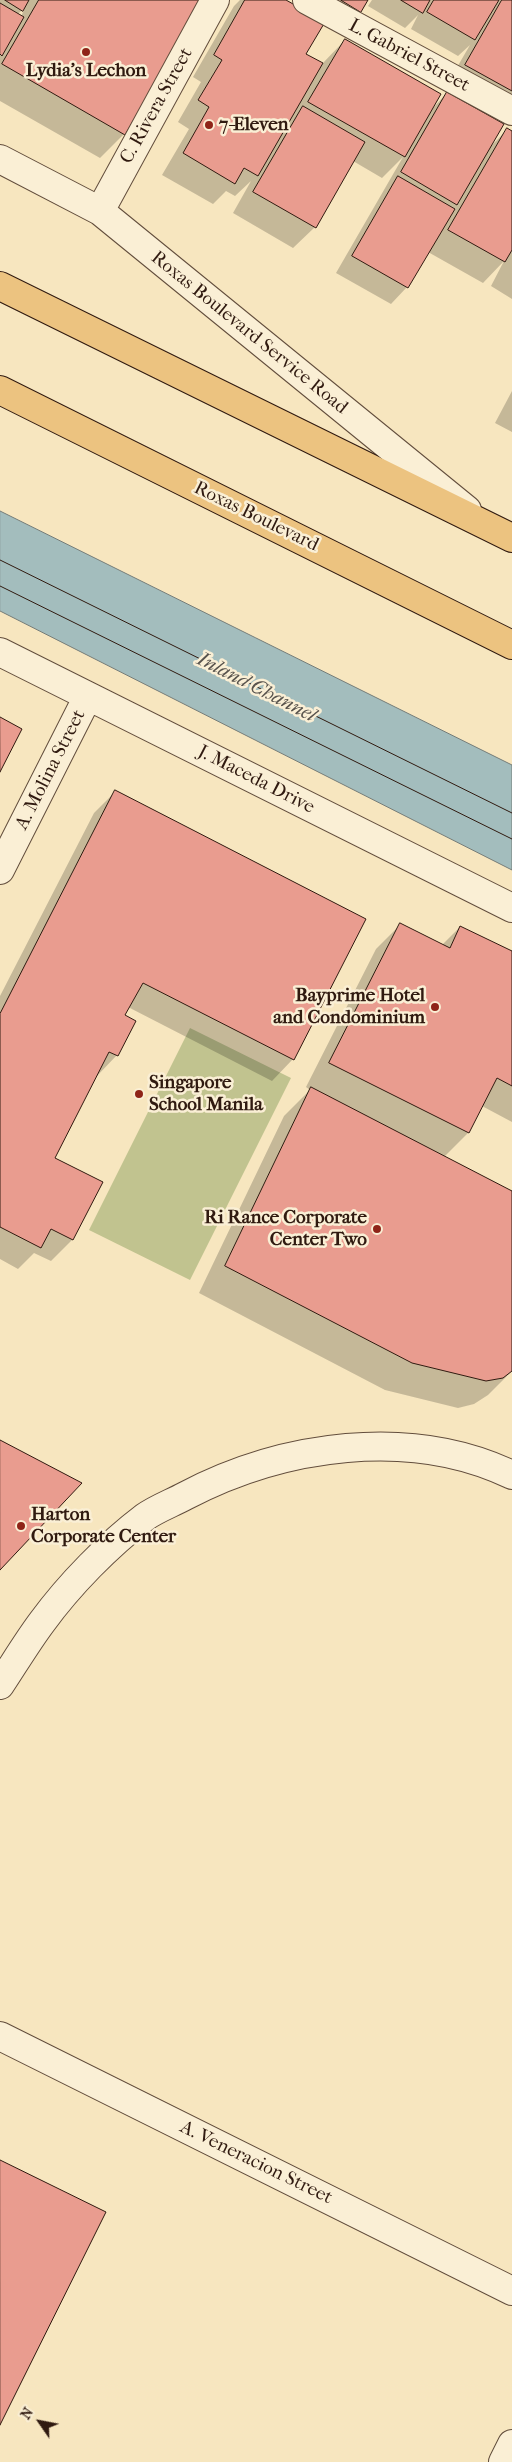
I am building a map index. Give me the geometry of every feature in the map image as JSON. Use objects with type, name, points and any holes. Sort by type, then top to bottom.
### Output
[{"type":"highway","points":[[0,286],[512,538]]},
{"type":"highway","name":"Roxas Boulevard","points":[[0,390],[512,645]]},
{"type":"street","name":"C. Rivera Street","points":[[100,211],[215,0]]},
{"type":"street","name":"L. Gabriel Street","points":[[306,0],[512,111]]},
{"type":"street","name":"Roxas Boulevard Service Road","points":[[0,159],[100,211],[486,525]]},
{"type":"street","name":"J. Maceda Drive","points":[[0,652],[512,908]]},
{"type":"street","name":"A. Molina Street","points":[[0,870],[88,696]]},
{"type":"street","points":[[0,1685],[42,1622],[89,1567],[146,1517],[215,1480],[281,1458],[352,1447],[422,1449],[492,1465],[512,1474]]},
{"type":"street","name":"A. Veneracion Street","points":[[0,2036],[512,2291]]},
{"type":"street","points":[[503,2462],[512,2444]]},
{"type":"green space","points":[[190,1028],[291,1078],[190,1280],[89,1230]]},
{"type":"water","name":"Inland Channel","points":[[0,511],[512,765],[512,870],[0,611]]},
{"type":"building","points":[[5,0],[29,0],[23,11]]},
{"type":"building","points":[[39,0],[203,0],[125,135],[2,64]]},
{"type":"building","points":[[245,0],[286,0],[325,22],[306,54],[323,63],[258,176],[244,168],[235,184],[183,153],[209,107],[198,100],[222,60],[214,55]]},
{"type":"building","points":[[341,0],[368,0],[361,12]]},
{"type":"building","points":[[401,0],[430,0],[423,13]]},
{"type":"building","points":[[434,0],[499,0],[475,40],[427,12]]},
{"type":"building","points":[[502,0],[512,0],[512,91],[465,65]]},
{"type":"building","points":[[0,3],[24,17],[2,56],[0,54]]},
{"type":"building","points":[[345,39],[441,94],[405,157],[308,102]]},
{"type":"building","points":[[447,92],[504,124],[457,205],[401,172]]},
{"type":"building","points":[[303,106],[365,142],[316,228],[253,192]]},
{"type":"building","points":[[507,128],[512,131],[512,250],[505,262],[448,230]]},
{"type":"building","points":[[398,176],[455,209],[408,288],[352,256]]},
{"type":"building","points":[[0,717],[22,729],[0,772]]},
{"type":"building","points":[[115,790],[366,919],[294,1060],[143,983],[125,1015],[136,1021],[118,1056],[109,1052],[55,1158],[103,1182],[73,1240],[51,1229],[41,1248],[0,1227],[0,1014]]},
{"type":"building","name":"Bayprime Hotel and Condominium","points":[[400,923],[450,948],[460,926],[512,951],[512,1086],[497,1078],[469,1133],[329,1063]]},
{"type":"building","name":"Ri Rance Corporate Center Two","points":[[311,1087],[512,1191],[512,1371],[503,1378],[486,1381],[412,1363],[225,1266]]},
{"type":"building","name":"Harton Corporate Center","points":[[0,1440],[82,1483],[0,1570]]},
{"type":"building","points":[[0,2160],[106,2212],[0,2425]]},
{"type":"tram line","points":[[0,560],[512,813]]},
{"type":"tram line","points":[[0,586],[512,839]]},
{"type":"place","name":"Lydia's Lechon","points":[[86,52]]},
{"type":"place","name":"7-Eleven","points":[[209,125]]},
{"type":"place","name":"Bayprime Hotel and Condominium","points":[[435,1007]]},
{"type":"place","name":"Singapore School Manila","points":[[139,1094]]},
{"type":"place","name":"Ri Rance Corporate Center Two","points":[[377,1229]]},
{"type":"place","name":"Harton Corporate Center","points":[[21,1526]]}]
